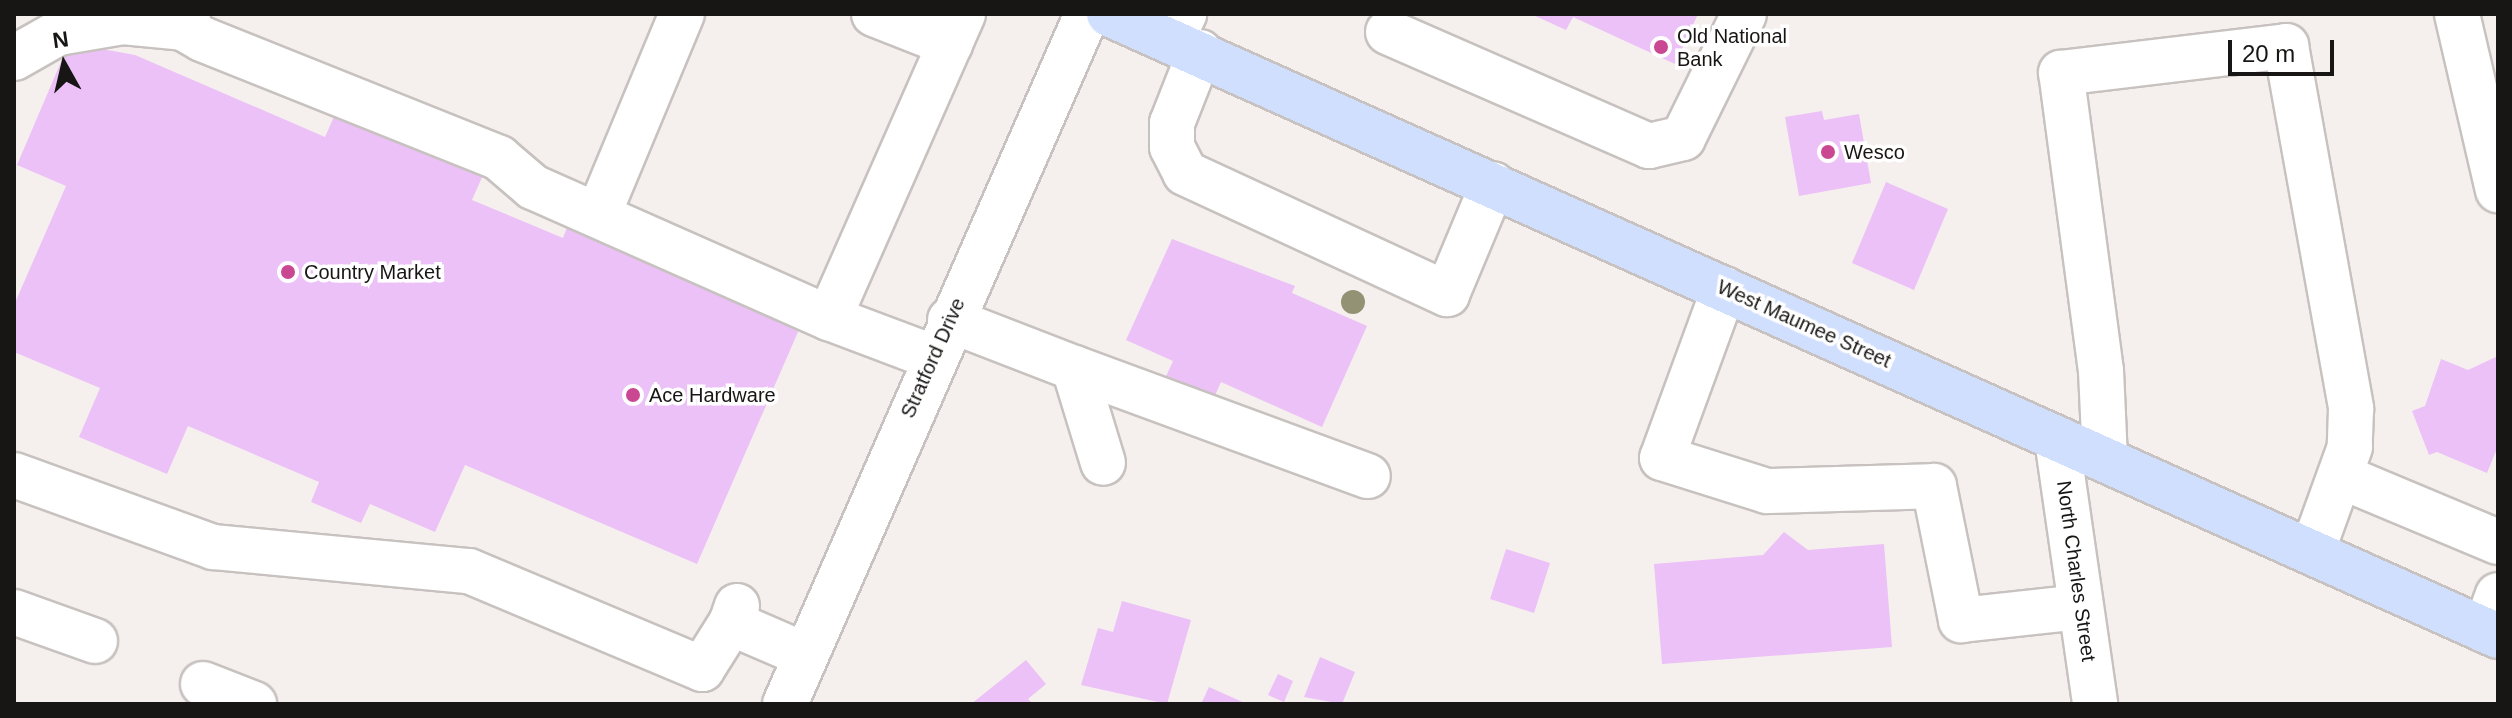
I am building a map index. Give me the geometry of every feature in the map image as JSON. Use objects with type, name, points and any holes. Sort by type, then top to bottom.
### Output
[{"type":"main road","name":"West Maumee Street","points":[[1109,14],[1185,35],[1493,184],[2057,439],[2312,552],[2494,621]]},
{"type":"street","points":[[599,213],[682,14]]},
{"type":"street","points":[[829,318],[956,29],[874,14]]},
{"type":"street","name":"Stratford Drive","points":[[785,704],[942,338],[1087,14]]},
{"type":"street","points":[[1388,32],[1649,146],[1683,138],[1744,14]]},
{"type":"street","points":[[2457,14],[2498,190]]},
{"type":"street","points":[[14,58],[58,33],[123,22],[185,21],[499,158],[533,187],[599,213],[829,318],[942,338],[1074,368],[1368,476]]},
{"type":"street","points":[[2105,459],[2101,371],[2061,73],[2289,30],[2351,409],[2350,447],[2312,552]]},
{"type":"street","points":[[1185,35],[1172,123],[1172,147],[1185,173],[1447,294],[1493,184]]},
{"type":"street","points":[[1724,289],[1662,458],[1767,491],[1934,486],[1961,620],[2080,607]]},
{"type":"street","points":[[1074,368],[1103,463]]},
{"type":"street","name":"North Charles Street","points":[[2057,439],[2095,704]]},
{"type":"street","points":[[14,475],[213,547],[469,571],[702,669],[734,614],[805,655]]},
{"type":"street","points":[[2340,476],[2498,542]]},
{"type":"street","points":[[14,612],[95,641]]},
{"type":"street","points":[[203,684],[254,704]]},
{"type":"building","name":"Old National Bank","points":[[1531,14],[1698,14],[1675,64],[1573,17],[1566,30]]},
{"type":"building","name":"Country Market","points":[[69,43],[135,55],[325,137],[336,112],[483,175],[472,200],[563,238],[568,225],[801,325],[697,564],[465,465],[435,532],[370,504],[361,523],[311,502],[319,482],[188,426],[167,474],[79,437],[100,388],[14,352],[14,305],[66,186],[17,165]]},
{"type":"building","name":"Wesco","points":[[1822,111],[1824,120],[1859,114],[1871,183],[1799,196],[1785,117]]},
{"type":"building","points":[[1886,182],[1948,209],[1914,290],[1852,263]]},
{"type":"building","points":[[1172,239],[1295,286],[1292,293],[1367,326],[1322,427],[1221,382],[1200,429],[1152,407],[1173,361],[1126,340]]},
{"type":"building","points":[[2498,356],[2498,446],[2487,473],[2437,452],[2429,455],[2412,411],[2425,406],[2441,359],[2468,370]]},
{"type":"building","points":[[1784,532],[1808,550],[1884,544],[1892,647],[1662,664],[1654,564],[1763,555]]},
{"type":"building","points":[[1506,549],[1550,563],[1534,613],[1490,599]]},
{"type":"building","points":[[1122,601],[1191,620],[1167,704],[1081,685],[1098,628],[1113,632]]},
{"type":"building","points":[[1320,657],[1355,672],[1342,704],[1304,697]]},
{"type":"building","points":[[1026,660],[1046,684],[1028,699],[1033,704],[971,704]]},
{"type":"building","points":[[1278,674],[1293,681],[1284,702],[1268,695]]},
{"type":"building","points":[[1209,687],[1247,704],[1201,704]]},
{"type":"place","name":"Old National Bank","points":[[1661,47]]},
{"type":"place","name":"Wesco","points":[[1828,152]]},
{"type":"place","name":"Country Market","points":[[288,272]]},
{"type":"place","name":"Ace Hardware","points":[[633,395]]}]
